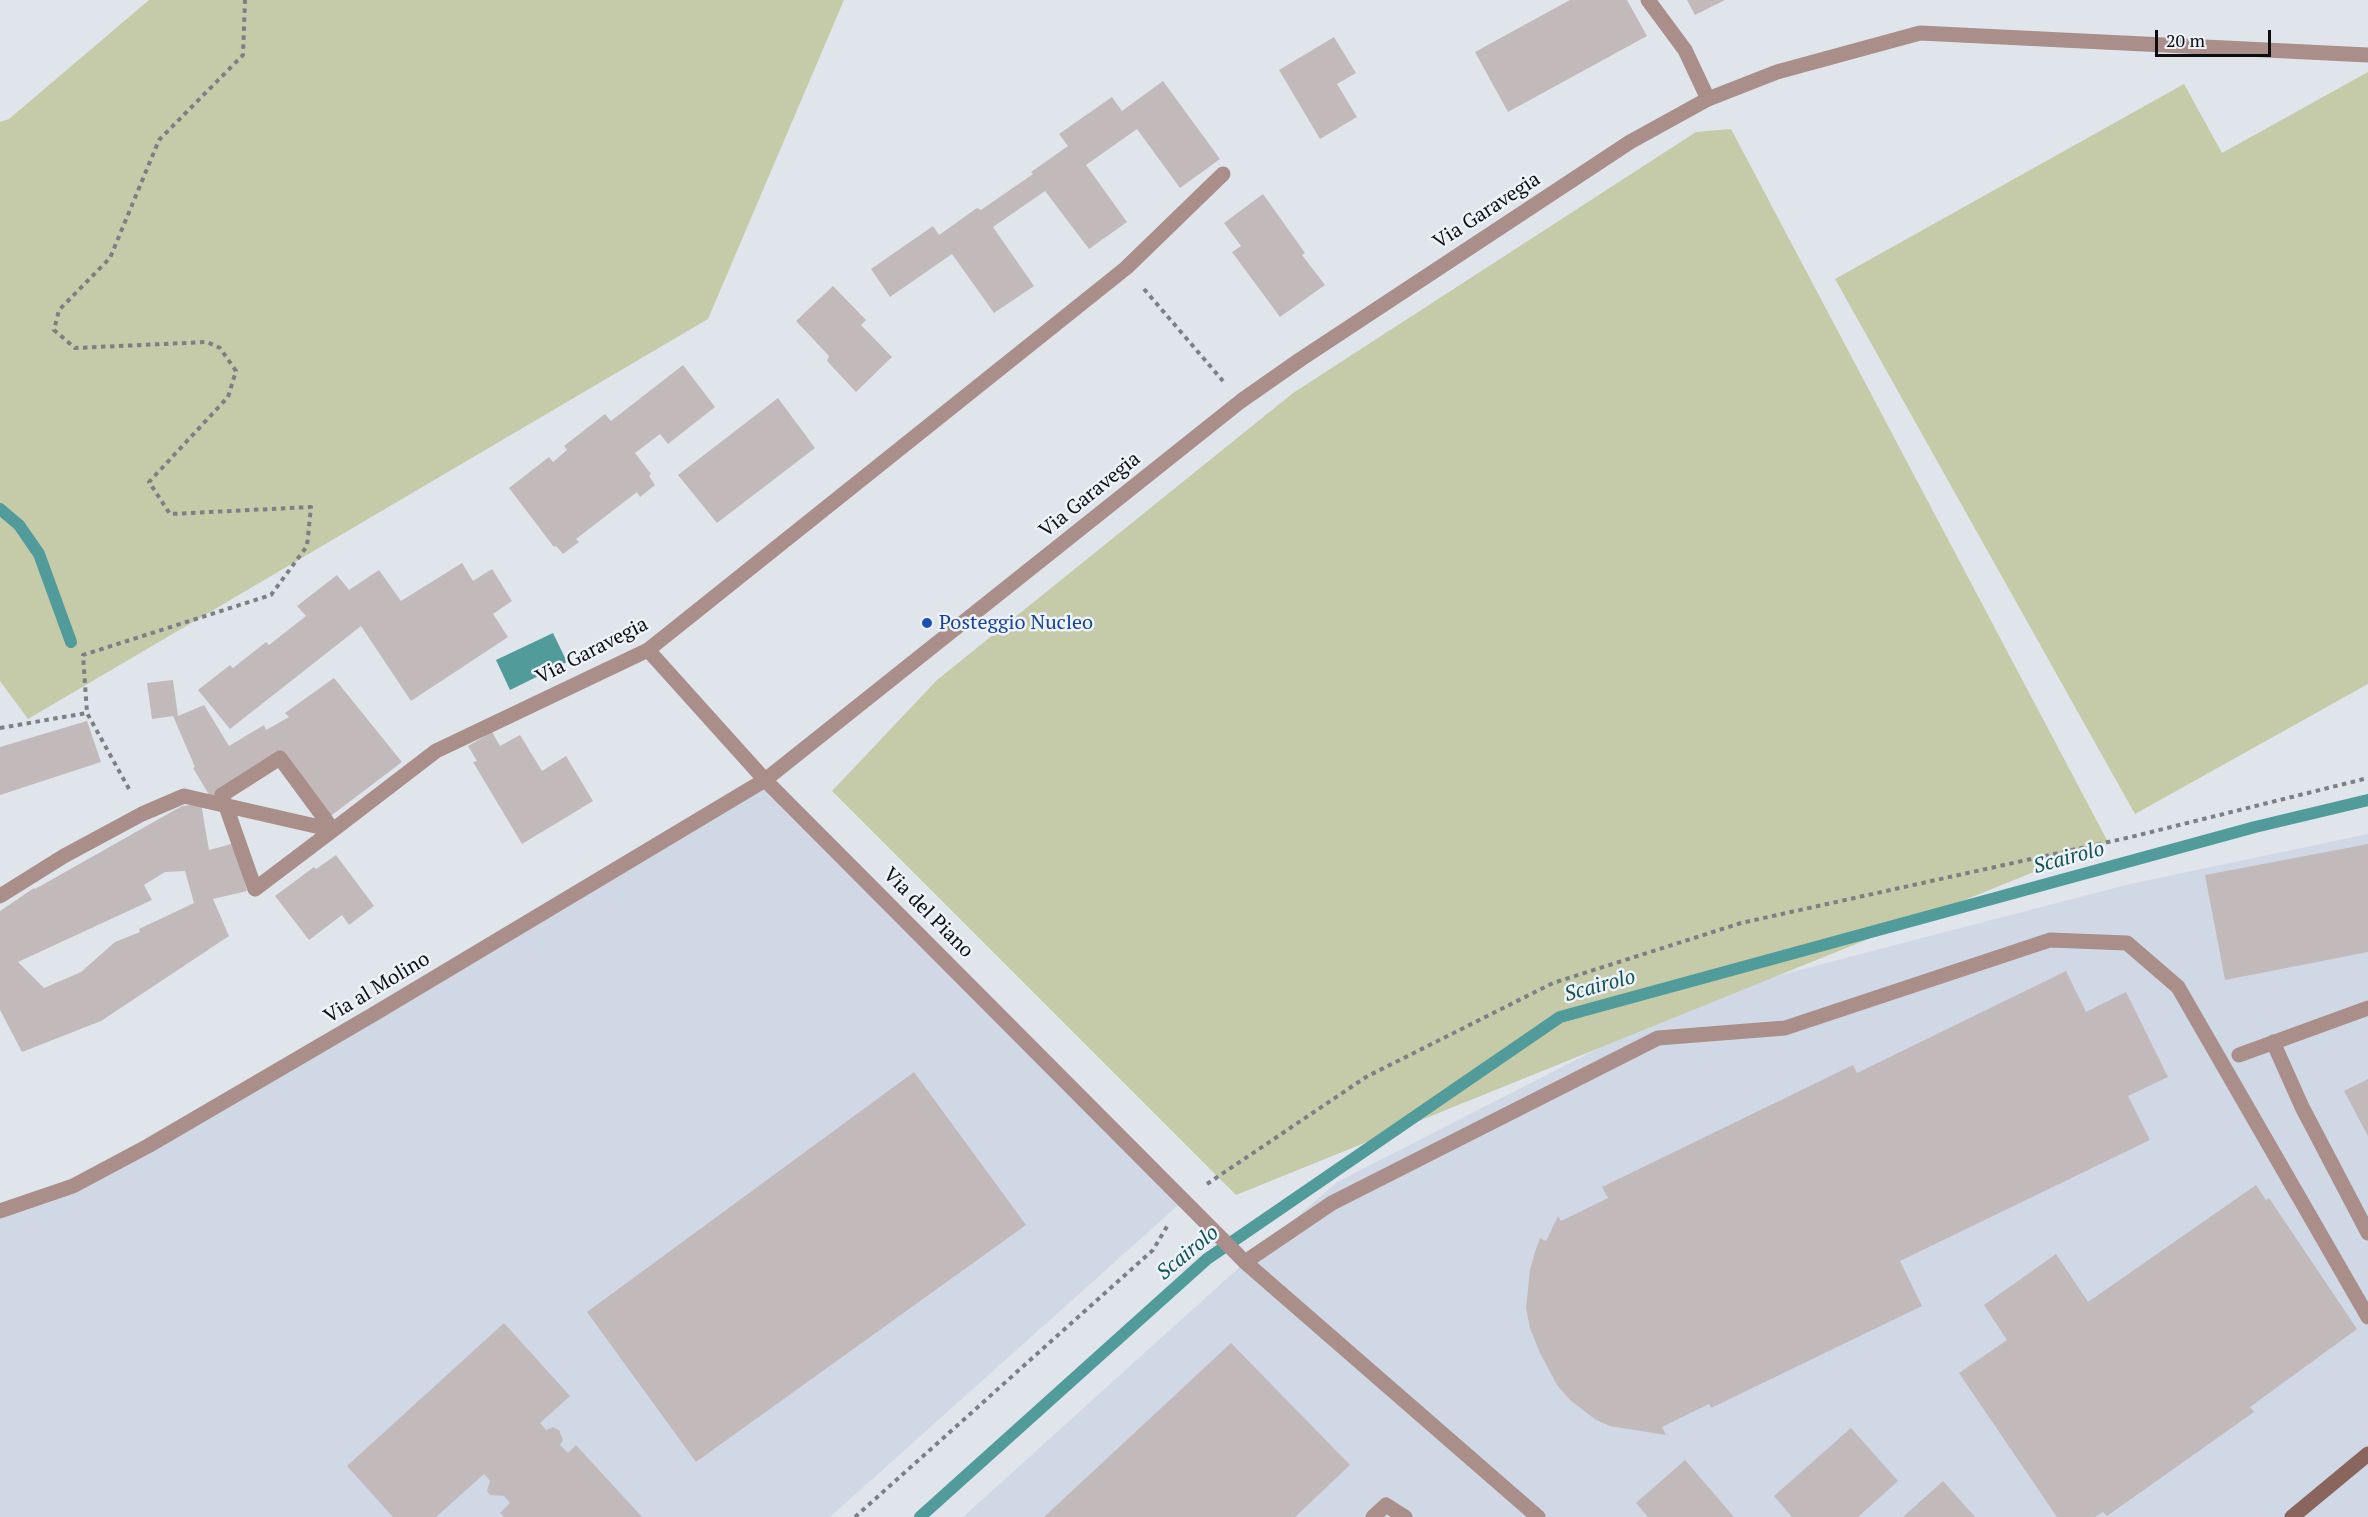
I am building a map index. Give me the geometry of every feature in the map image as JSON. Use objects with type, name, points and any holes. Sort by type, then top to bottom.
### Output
[{"type":"main road","points":[[2292,1517],[2368,1454]]},
{"type":"street","points":[[1648,0],[1685,50],[1708,99]]},
{"type":"street","name":"Via Garavegia","points":[[765,780],[1241,401],[1630,142],[1708,99],[1777,72],[1920,33],[2368,55]]},
{"type":"street","name":"Via Garavegia","points":[[226,806],[255,889],[436,751],[648,650],[1126,268],[1222,174]]},
{"type":"street","name":"Via del Piano","points":[[648,650],[765,780],[1245,1262],[1538,1517]]},
{"type":"street","points":[[226,806],[222,795],[280,758],[333,830]]},
{"type":"street","name":"Via al Molino","points":[[0,1211],[73,1186],[148,1146],[765,780]]},
{"type":"street","points":[[0,896],[64,856],[142,814],[184,796],[333,830]]},
{"type":"street","points":[[1245,1262],[1332,1203],[1658,1038],[1785,1028],[2050,940],[2127,943],[2178,987],[2368,1317]]},
{"type":"street","points":[[2239,1056],[2368,1008]]},
{"type":"street","points":[[2272,1042],[2302,1107],[2368,1233]]},
{"type":"street","points":[[1373,1517],[1386,1504],[1405,1517]]},
{"type":"path","points":[[142,814],[87,712],[83,655],[271,595],[307,546],[311,507],[170,514],[149,482],[228,397],[236,371],[220,348],[207,342],[75,348],[54,330],[59,310],[110,258],[159,140],[243,55],[245,0]]},
{"type":"path","points":[[1126,268],[1241,401]]},
{"type":"path","points":[[0,728],[87,712]]},
{"type":"path","points":[[855,1517],[1153,1250],[1184,1200],[1366,1077],[1553,982],[1742,923],[2131,837],[2368,778]]},
{"type":"shaded area","points":[[765,780],[1184,1200],[830,1517],[0,1517],[0,1211],[148,1146]]},
{"type":"shaded area","points":[[2368,834],[2368,1517],[963,1517],[1337,1182],[1703,995],[2130,884]]},
{"type":"green space","points":[[149,0],[844,0],[708,319],[28,719],[0,681],[0,122],[9,119]]},
{"type":"green space","points":[[2368,72],[2368,684],[2135,814],[1835,279],[2184,84],[2222,153]]},
{"type":"green space","points":[[1731,129],[2108,842],[1236,1195],[832,791],[937,680],[1293,393],[1696,132]]},
{"type":"water","points":[[553,633],[567,662],[510,690],[496,660]]},
{"type":"building","points":[[1570,0],[1627,0],[1647,36],[1508,112],[1475,52]]},
{"type":"building","points":[[1687,0],[1725,0],[1695,15]]},
{"type":"building","points":[[1334,37],[1356,73],[1337,84],[1357,117],[1320,139],[1279,70]]},
{"type":"building","points":[[1163,81],[1220,159],[1180,188],[1137,129],[1086,165],[1127,222],[1089,249],[1045,191],[993,227],[1034,286],[994,313],[952,254],[890,297],[871,269],[933,226],[939,235],[977,208],[981,210],[1033,174],[1031,172],[1068,146],[1059,134],[1112,97],[1122,111]]},
{"type":"building","points":[[1263,194],[1305,253],[1302,255],[1325,285],[1280,317],[1232,252],[1241,246],[1224,223]]},
{"type":"building","points":[[833,286],[866,320],[861,325],[892,357],[856,392],[827,361],[829,356],[796,321]]},
{"type":"building","points":[[683,365],[715,407],[668,444],[660,434],[635,453],[651,474],[649,476],[655,485],[640,497],[637,492],[576,539],[579,542],[563,554],[556,546],[554,547],[509,488],[549,457],[553,462],[567,450],[564,446],[605,414],[611,421]]},
{"type":"building","points":[[778,398],[815,448],[717,523],[678,475]]},
{"type":"building","points":[[462,563],[473,581],[492,569],[512,601],[493,614],[508,637],[411,701],[361,626],[230,729],[198,690],[230,665],[233,668],[266,642],[269,645],[306,616],[297,606],[337,575],[349,590],[379,570],[401,601]]},
{"type":"building","points":[[334,678],[402,762],[328,818],[285,752],[211,798],[193,768],[195,767],[173,716],[152,719],[147,683],[173,680],[178,716],[204,705],[229,746],[264,725],[266,730],[289,717],[285,713]]},
{"type":"building","points":[[87,721],[101,762],[0,795],[0,747]]},
{"type":"building","points":[[492,732],[500,746],[520,735],[542,771],[566,756],[593,801],[522,844],[473,762],[477,761],[468,746]]},
{"type":"building","points":[[201,804],[209,850],[235,843],[247,891],[213,899],[229,936],[101,1021],[22,1052],[0,1010],[0,911],[34,888],[182,806]],"holes":[[[185,871],[194,903],[139,929],[140,932],[115,942],[81,972],[44,988],[18,962],[152,900],[144,885],[165,872]]]},
{"type":"building","points":[[2368,844],[2368,952],[2225,980],[2205,875]]},
{"type":"building","points":[[336,855],[374,906],[349,925],[342,915],[309,940],[275,896],[314,867],[316,869]]},
{"type":"building","points":[[2066,971],[2086,1012],[2126,992],[2168,1077],[2128,1096],[2150,1140],[1900,1261],[1922,1306],[1711,1408],[1709,1404],[1662,1427],[1666,1435],[1610,1426],[1596,1420],[1570,1400],[1557,1385],[1539,1351],[1530,1328],[1526,1308],[1530,1270],[1535,1252],[1540,1238],[1546,1241],[1558,1216],[1561,1221],[1608,1198],[1602,1187],[1853,1065],[1857,1073]]},
{"type":"building","points":[[914,1072],[1026,1225],[696,1462],[587,1312]]},
{"type":"building","points":[[2368,1079],[2368,1136],[2344,1091]]},
{"type":"building","points":[[2256,1185],[2266,1200],[2269,1198],[2357,1329],[2250,1407],[2254,1412],[2107,1516],[2103,1512],[2095,1517],[2057,1517],[1959,1373],[2007,1340],[1984,1305],[2056,1254],[2088,1302]]},
{"type":"building","points":[[504,1323],[570,1396],[540,1423],[546,1430],[553,1427],[559,1430],[563,1440],[560,1445],[568,1453],[576,1445],[642,1517],[504,1517],[500,1513],[510,1503],[504,1496],[490,1495],[487,1491],[490,1481],[484,1474],[436,1517],[393,1517],[347,1466]]},
{"type":"building","points":[[1231,1343],[1350,1465],[1295,1517],[1044,1517]]},
{"type":"building","points":[[1851,1428],[1898,1481],[1858,1517],[1792,1517],[1774,1496]]},
{"type":"building","points":[[1685,1460],[1734,1517],[1648,1517],[1636,1503]]},
{"type":"building","points":[[1943,1481],[1975,1517],[1903,1517]]},
{"type":"waterway","points":[[0,509],[19,525],[39,554],[71,642]]},
{"type":"waterway","name":"Scairolo","points":[[920,1517],[1207,1259],[1560,1017],[2255,827],[2368,800]]},
{"type":"place","name":"Posteggio Nucleo","points":[[927,623]]}]
